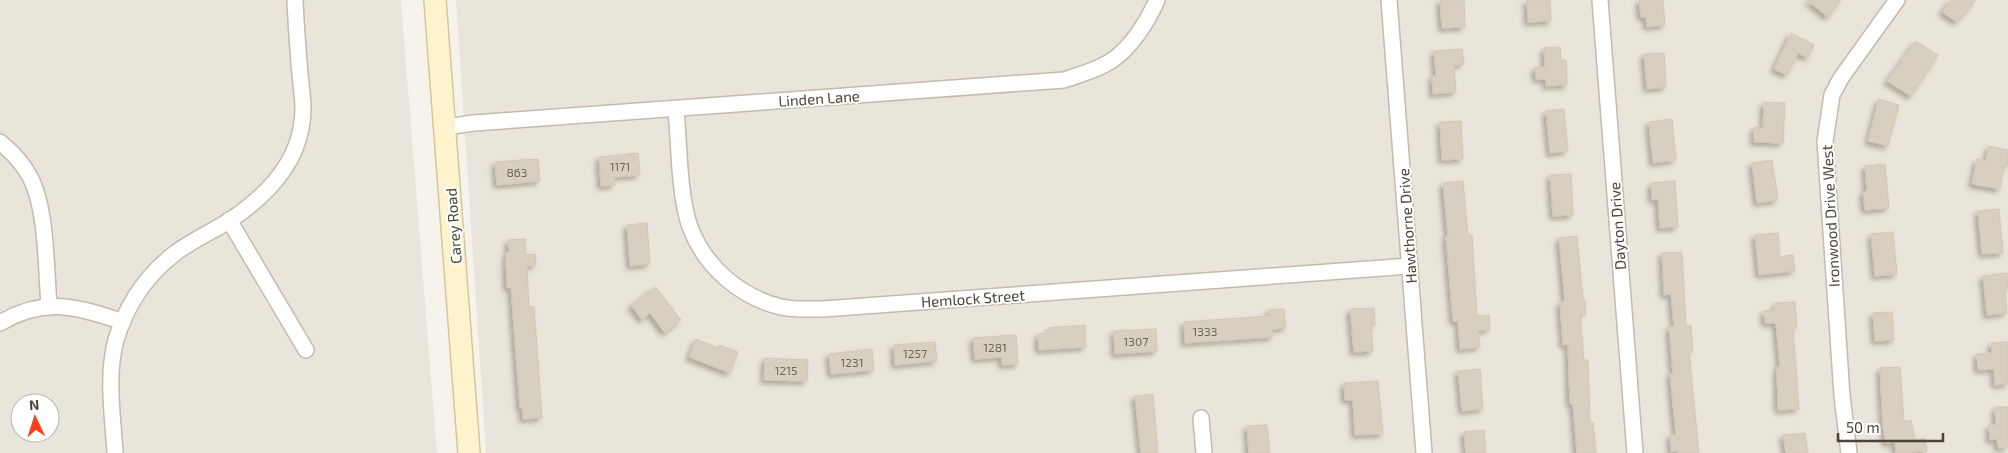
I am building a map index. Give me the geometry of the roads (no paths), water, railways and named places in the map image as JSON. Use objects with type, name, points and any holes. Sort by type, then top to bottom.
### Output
[{"type":"street","points":[[115,453],[110,387],[112,365],[116,341],[136,294],[152,274],[175,253],[259,199],[291,160],[302,128],[303,105],[294,0]]},
{"type":"street","name":"Carey Road","points":[[436,0],[469,453]]},
{"type":"street","name":"Linden Lane","points":[[446,127],[474,123],[1064,80],[1111,61],[1143,26],[1157,0]]},
{"type":"street","name":"Hawthorne Drive","points":[[1390,0],[1424,453]]},
{"type":"street","name":"Dayton Drive","points":[[1600,0],[1635,453]]},
{"type":"street","name":"Ironwood Drive West","points":[[1849,453],[1842,396],[1826,150],[1828,117],[1832,95],[1841,78],[1897,0]]},
{"type":"street","name":"Hemlock Street","points":[[676,109],[683,198],[690,227],[698,243],[707,259],[730,283],[754,298],[782,307],[833,308],[1410,266]]},
{"type":"street","points":[[0,142],[12,151],[31,177],[38,199],[49,306]]},
{"type":"street","points":[[229,220],[306,350]]},
{"type":"street","points":[[0,323],[23,311],[49,306],[73,307],[123,322]]},
{"type":"street","points":[[1201,418],[1204,453]]}]
